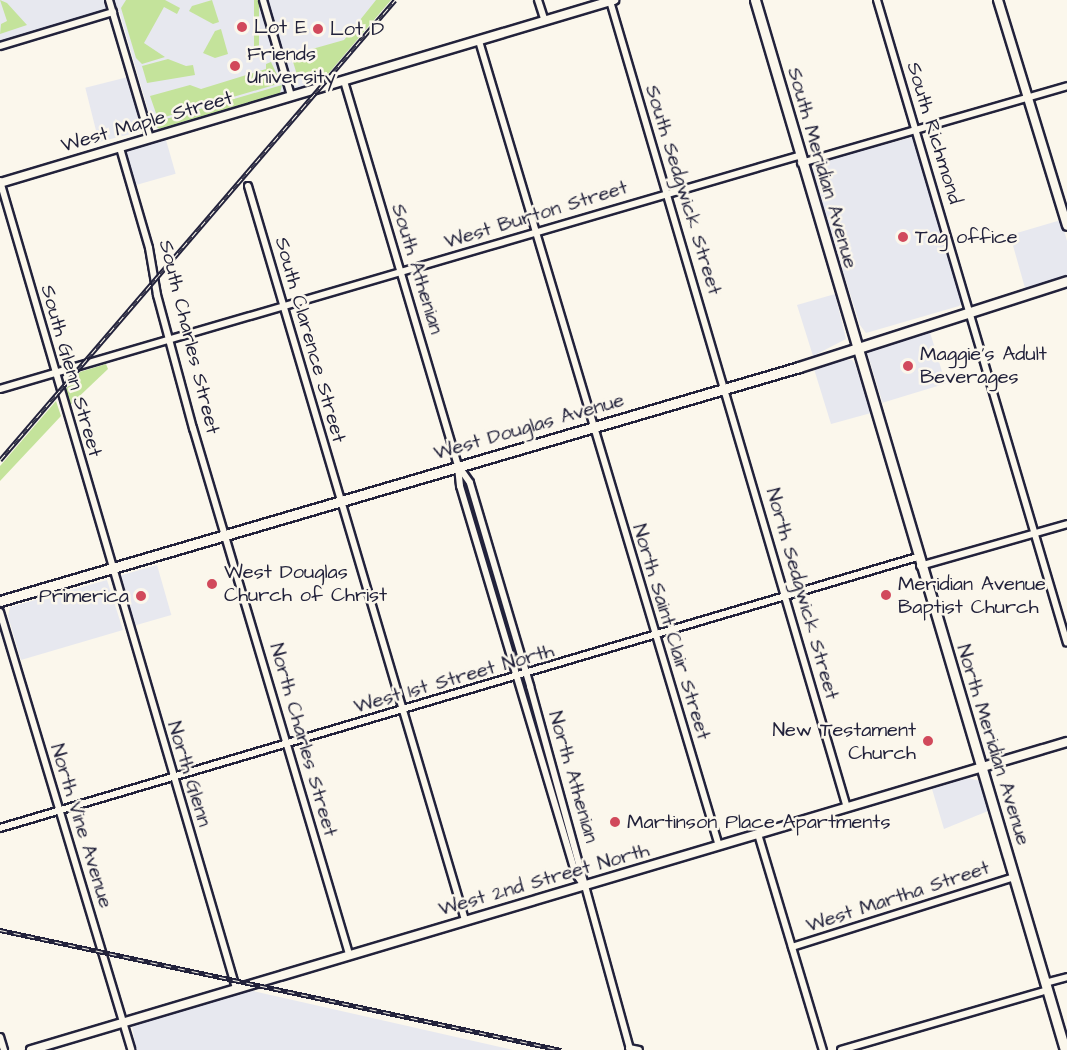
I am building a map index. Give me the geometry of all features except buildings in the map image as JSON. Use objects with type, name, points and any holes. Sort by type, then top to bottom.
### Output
[{"type":"main road","name":"South Meridian Avenue","points":[[755,0],[799,160],[856,346]]},
{"type":"main road","name":"West Douglas Avenue","points":[[0,601],[725,388],[1067,281]]},
{"type":"main road","name":"North Meridian Avenue","points":[[856,346],[1065,1050]]},
{"type":"street","points":[[109,0],[150,138]]},
{"type":"street","points":[[263,0],[291,96]]},
{"type":"street","points":[[538,0],[544,21]]},
{"type":"street","name":"South Richmond","points":[[877,0],[1067,643]]},
{"type":"street","points":[[998,0],[1067,226]]},
{"type":"street","name":"West Maple Street","points":[[0,182],[612,1]]},
{"type":"street","name":"South Sedgwick Street","points":[[612,1],[725,388]]},
{"type":"street","points":[[0,46],[113,12]]},
{"type":"street","name":"North Saint Clair Street","points":[[479,40],[719,846]]},
{"type":"street","name":"South Athenian","points":[[344,81],[458,467]]},
{"type":"street","name":"West Burton Street","points":[[0,389],[283,308],[667,193],[915,130],[1067,86]]},
{"type":"street","name":"South Charles Street","points":[[120,147],[150,248],[169,340],[226,535]]},
{"type":"street","name":"South Glenn Street","points":[[0,182],[111,569]]},
{"type":"street","name":"South Clarence Street","points":[[248,186],[339,502],[465,920]]},
{"type":"street","name":"North Sedgwick Street","points":[[725,388],[847,808]]},
{"type":"street","name":"North Athenian","points":[[458,467],[470,483],[584,872],[584,886]]},
{"type":"street","name":"North Athenian","points":[[458,467],[459,486],[576,874],[584,886]]},
{"type":"street","name":"West 1st Street North","points":[[0,828],[517,678],[786,597],[1067,524]]},
{"type":"street","name":"North Charles Street","points":[[226,535],[349,954]]},
{"type":"street","name":"North Glenn","points":[[111,569],[236,988]]},
{"type":"street","name":"North Vine Avenue","points":[[0,612],[131,1050]]},
{"type":"street","name":"West 2nd Street North","points":[[31,1050],[1067,742]]},
{"type":"street","points":[[758,834],[824,1050]]},
{"type":"street","name":"West Martha Street","points":[[792,947],[1014,877]]},
{"type":"street","points":[[584,886],[630,1049],[639,1050]]},
{"type":"street","points":[[841,1050],[1046,987],[1067,977]]},
{"type":"street","points":[[0,1037],[4,1050]]},
{"type":"shaded area","name":"Friends University","points":[[0,0],[391,0],[321,82],[159,129],[153,127],[118,7],[0,42]]},
{"type":"shaded area","points":[[128,77],[142,131],[99,142],[85,88]]},
{"type":"shaded area","points":[[913,137],[963,302],[959,306],[866,333],[860,325],[811,170],[819,162]]},
{"type":"shaded area","points":[[166,140],[176,174],[135,185],[126,152]]},
{"type":"shaded area","points":[[1061,220],[1067,241],[1067,275],[1025,288],[1010,235]]},
{"type":"shaded area","points":[[835,294],[846,339],[813,356],[797,305]]},
{"type":"shaded area","points":[[929,329],[946,384],[883,403],[866,348]]},
{"type":"shaded area","points":[[841,360],[852,360],[855,364],[871,413],[831,424],[814,369]]},
{"type":"shaded area","points":[[157,565],[171,615],[135,625],[120,575]]},
{"type":"shaded area","points":[[107,580],[123,630],[21,660],[8,616],[10,607]]},
{"type":"shaded area","points":[[968,778],[980,781],[988,811],[944,829],[932,789]]},
{"type":"shaded area","points":[[249,990],[513,1050],[136,1050],[132,1025]]},
{"type":"green space","points":[[0,0],[7,3],[27,25],[0,34],[1,24],[7,21]]},
{"type":"green space","points":[[126,0],[165,0],[180,8],[177,14],[164,7],[144,43],[165,57],[142,64],[136,58],[121,8]]},
{"type":"green space","points":[[212,0],[219,22],[213,24],[189,11],[192,6]]},
{"type":"green space","points":[[254,0],[259,0],[259,57],[254,57]]},
{"type":"green space","points":[[376,0],[391,0],[328,74],[313,78],[297,75],[291,55],[344,40]]},
{"type":"green space","points":[[221,29],[228,54],[215,58],[203,53],[215,31]]},
{"type":"green space","points":[[168,59],[186,66],[193,65],[195,75],[147,83],[142,66]]},
{"type":"green space","points":[[271,62],[281,83],[158,119],[150,96],[190,85],[201,89],[266,69],[266,64]]},
{"type":"green space","points":[[282,85],[280,93],[159,129],[152,123]]},
{"type":"green space","points":[[106,364],[108,369],[68,407],[64,391],[80,372]]},
{"type":"green space","points":[[56,401],[61,416],[0,481],[0,466]]},
{"type":"railway","points":[[0,460],[395,0]]},
{"type":"railway","points":[[0,930],[561,1050]]},
{"type":"place","name":"Lot E","points":[[242,27]]},
{"type":"place","name":"Lot D","points":[[318,29]]},
{"type":"place","name":"Friends University","points":[[235,66]]},
{"type":"place","name":"Tag office","points":[[903,237]]},
{"type":"place","name":"Maggie's Adult Beverages","points":[[908,366]]},
{"type":"place","name":"West Douglas Church of Christ","points":[[212,584]]},
{"type":"place","name":"Meridian Avenue Baptist Church","points":[[886,595]]},
{"type":"place","name":"Primerica","points":[[141,596]]},
{"type":"place","name":"New Testament Church","points":[[928,741]]},
{"type":"place","name":"Martinson Place Apartments","points":[[615,822]]}]
